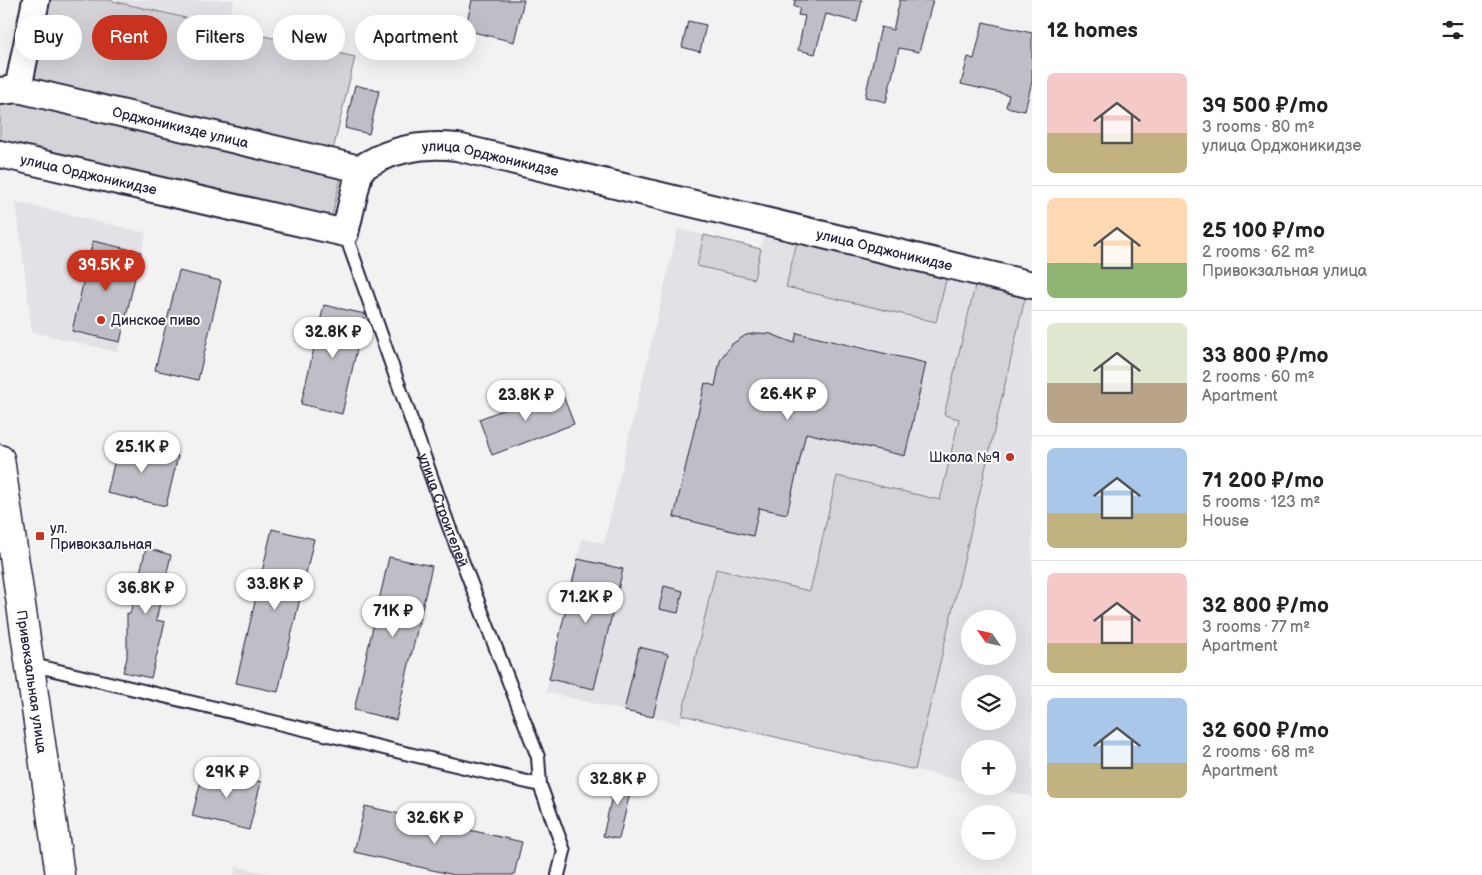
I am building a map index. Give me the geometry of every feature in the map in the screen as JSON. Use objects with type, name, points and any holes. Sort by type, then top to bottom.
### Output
[{"type":"main road","name":"Привокзальная улица","points":[[0,459],[60,875]]},
{"type":"street","points":[[9,90],[36,0]]},
{"type":"street","name":"Орджоникизде улица","points":[[9,90],[360,169]]},
{"type":"street","name":"улица Орджоникидзе","points":[[360,169],[385,155],[406,148],[428,145],[457,147],[1032,285]]},
{"type":"street","name":"улица Орджоникидзе","points":[[0,154],[345,233]]},
{"type":"street","points":[[345,233],[360,169]]},
{"type":"lane","name":"улица Строителей","points":[[345,233],[448,524],[538,757],[540,785],[564,851],[558,875]]},
{"type":"lane","points":[[29,664],[540,785]]},
{"type":"shaded area","points":[[46,0],[108,0],[177,16],[177,60],[263,60],[263,36],[273,38],[273,60],[345,60],[345,55],[355,57],[333,150],[30,80],[34,60],[82,60],[82,15],[43,15]]},
{"type":"shaded area","points":[[108,0],[234,0],[230,15],[177,16]]},
{"type":"shaded area","points":[[6,98],[342,172],[331,220],[0,142],[0,104]]},
{"type":"shaded area","points":[[16,202],[146,233],[118,352],[32,332]]},
{"type":"shaded area","points":[[678,229],[761,248],[765,233],[976,282],[945,414],[959,418],[940,500],[837,476],[810,591],[716,570],[680,724],[546,692],[582,539],[604,543]]},
{"type":"shaded area","points":[[704,235],[761,249],[754,279],[697,266]]},
{"type":"shaded area","points":[[797,241],[947,276],[936,322],[786,287]]},
{"type":"shaded area","points":[[976,282],[1026,294],[915,770],[682,715],[716,569],[810,591],[837,476],[940,500],[959,419],[944,415]]},
{"type":"shaded area","name":"Школа №9","points":[[1026,294],[1032,295],[1032,797],[1016,793],[1016,740],[961,740],[961,780],[915,770]]},
{"type":"shaded area","points":[[236,866],[274,875],[234,875]]},
{"type":"building","points":[[472,0],[524,0],[514,42],[476,33],[476,15],[468,15]]},
{"type":"building","points":[[795,0],[862,0],[857,22],[826,14],[815,54],[798,50],[805,16],[798,15],[800,8],[794,7]]},
{"type":"building","points":[[900,0],[933,0],[919,52],[899,48],[886,102],[865,97],[881,27],[893,30]]},
{"type":"building","points":[[688,21],[706,25],[700,52],[682,47]]},
{"type":"building","points":[[983,22],[1032,33],[1032,81],[1025,111],[1006,107],[1009,95],[961,84],[968,57],[974,59]]},
{"type":"building","points":[[355,85],[379,91],[369,134],[345,128]]},
{"type":"building","points":[[93,241],[141,252],[120,342],[72,331]]},
{"type":"building","points":[[179,271],[221,281],[198,380],[155,370]]},
{"type":"building","points":[[324,305],[365,314],[342,414],[301,404]]},
{"type":"building","points":[[797,333],[926,363],[905,456],[806,433],[787,514],[759,508],[753,536],[674,517],[705,383],[715,386],[720,361],[732,344],[746,335],[771,334],[794,343]]},
{"type":"building","points":[[560,388],[574,424],[492,455],[479,419]]},
{"type":"building","points":[[119,443],[178,456],[166,506],[107,493]]},
{"type":"building","points":[[272,529],[314,539],[278,692],[236,683]]},
{"type":"building","points":[[146,548],[171,555],[156,620],[165,622],[151,678],[123,672],[127,658],[127,613],[130,614]]},
{"type":"building","points":[[389,557],[432,566],[396,720],[354,710]]},
{"type":"building","points":[[578,559],[623,569],[594,689],[549,679]]},
{"type":"building","points":[[664,586],[683,591],[678,613],[659,609]]},
{"type":"building","points":[[639,647],[668,654],[653,717],[624,711]]},
{"type":"building","points":[[204,769],[261,782],[249,830],[192,816]]},
{"type":"building","points":[[617,773],[634,776],[619,839],[603,836]]},
{"type":"building","points":[[365,806],[522,842],[514,875],[454,875],[354,852]]},
{"type":"place","name":"Динское пиво","points":[[101,320]]},
{"type":"place","name":"Школа №9","points":[[1010,457]]},
{"type":"place","name":"ул. Привокзальная","points":[[40,536]]}]
